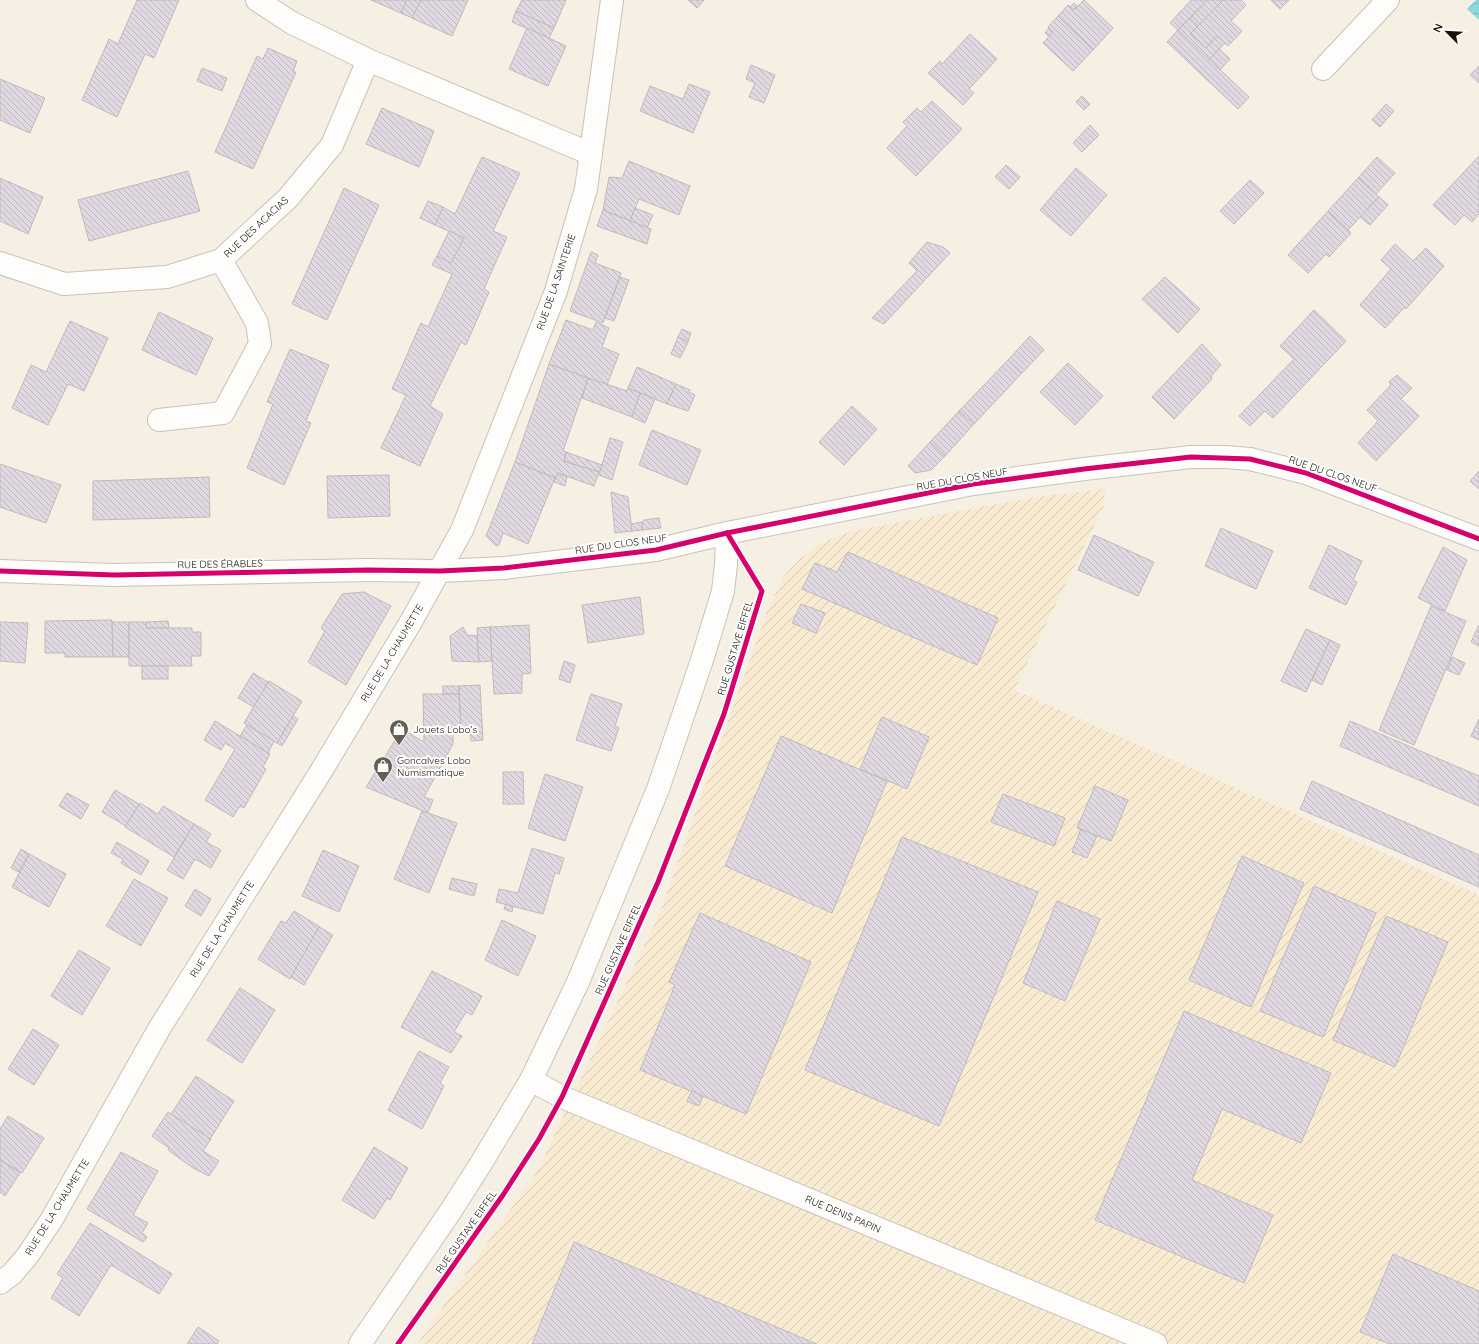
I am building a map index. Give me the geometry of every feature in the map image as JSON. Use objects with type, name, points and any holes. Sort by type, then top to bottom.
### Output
[{"type":"street","points":[[257,0],[292,23],[368,60],[591,154]]},
{"type":"street","name":"RUE DE LA SAINTERIE","points":[[440,571],[462,530],[556,290],[586,190],[612,0]]},
{"type":"street","points":[[1323,69],[1388,0]]},
{"type":"street","name":"RUE DES ACACIAS","points":[[0,264],[64,284],[167,277],[220,260],[288,198],[332,146],[368,60]]},
{"type":"street","points":[[159,420],[224,413],[260,344],[257,323],[220,260]]},
{"type":"street","name":"RUE DU CLOS NEUF","points":[[440,571],[504,568],[656,550],[727,533],[973,484],[1084,469],[1191,457],[1250,459],[1306,473],[1479,539]]},
{"type":"street","points":[[360,1344],[450,1212],[531,1080],[578,982],[658,790],[702,660],[722,590],[726,564],[727,533]]},
{"type":"street","name":"RUE DES ÉRABLES","points":[[0,571],[72,575],[368,570],[440,571]]},
{"type":"street","name":"RUE DE LA CHAUMETTE","points":[[0,1283],[12,1274],[28,1255],[52,1219],[159,1029],[320,773],[440,571]]},
{"type":"street","name":"RUE DENIS PAPIN","points":[[531,1080],[562,1097],[1156,1344]]},
{"type":"shaded area","points":[[1105,489],[1104,506],[1014,690],[1479,895],[1479,1344],[417,1344],[538,1170],[660,912],[768,609],[784,576],[801,558],[824,542],[852,531],[1035,497]]},
{"type":"water","points":[[1476,0],[1479,0],[1479,20],[1467,9]]},
{"type":"building","points":[[137,0],[179,0],[154,58],[145,54],[117,117],[82,100],[109,39],[118,44]]},
{"type":"building","points":[[371,0],[407,0],[401,13]]},
{"type":"building","points":[[407,0],[421,0],[412,18],[401,13]]},
{"type":"building","points":[[421,0],[468,0],[452,36],[412,18]]},
{"type":"building","points":[[522,0],[566,0],[554,28],[516,11]]},
{"type":"building","points":[[688,0],[704,0],[697,8]]},
{"type":"building","points":[[1084,0],[1113,28],[1093,50],[1058,16],[1068,5],[1074,10]]},
{"type":"building","points":[[1191,0],[1207,0],[1178,30],[1170,23]]},
{"type":"building","points":[[1207,0],[1223,0],[1198,26],[1190,18]]},
{"type":"building","points":[[1223,0],[1241,0],[1246,5],[1231,21],[1242,31],[1228,46],[1217,36],[1206,48],[1190,34]]},
{"type":"building","points":[[1271,0],[1289,0],[1280,9]]},
{"type":"building","points":[[1074,3],[1077,6],[1074,10],[1070,7]]},
{"type":"building","points":[[516,11],[554,28],[549,38],[512,22]]},
{"type":"building","points":[[1058,16],[1093,50],[1073,71],[1043,43],[1053,32],[1048,27]]},
{"type":"building","points":[[1190,18],[1198,26],[1190,34],[1206,48],[1217,36],[1225,43],[1209,60],[1178,30]]},
{"type":"building","points":[[527,28],[566,46],[548,86],[509,69]]},
{"type":"building","points":[[1049,28],[1053,32],[1049,36],[1045,33]]},
{"type":"building","points":[[1178,30],[1249,97],[1238,109],[1167,42]]},
{"type":"building","points":[[970,34],[997,59],[969,89],[974,93],[963,105],[928,73],[940,61],[942,64]]},
{"type":"building","points":[[268,48],[297,61],[293,72],[296,72],[253,169],[215,152],[257,56],[263,59]]},
{"type":"building","points":[[1219,49],[1230,59],[1220,70],[1209,60]]},
{"type":"building","points":[[751,65],[775,75],[764,103],[749,97],[755,83],[746,79]]},
{"type":"building","points":[[1479,66],[1479,83],[1470,75]]},
{"type":"building","points":[[202,68],[227,78],[222,91],[197,81]]},
{"type":"building","points":[[0,79],[45,98],[30,133],[0,120]]},
{"type":"building","points":[[689,84],[710,92],[693,133],[640,111],[650,86],[683,99]]},
{"type":"building","points":[[1082,96],[1090,104],[1084,110],[1076,102]]},
{"type":"building","points":[[932,101],[962,129],[916,176],[887,148],[907,126],[903,122],[917,108],[921,112]]},
{"type":"building","points":[[1386,104],[1394,111],[1380,127],[1372,120]]},
{"type":"building","points":[[382,108],[434,131],[419,167],[366,144]]},
{"type":"building","points":[[1090,125],[1099,135],[1082,152],[1073,143]]},
{"type":"building","points":[[1479,156],[1479,214],[1472,222],[1464,215],[1455,225],[1433,205]]},
{"type":"building","points":[[482,157],[520,173],[493,231],[507,237],[484,289],[489,292],[466,345],[461,342],[430,406],[443,414],[420,466],[381,448],[406,395],[392,389],[421,323],[428,327],[452,274],[432,265],[437,256],[451,263],[464,238],[435,225],[443,207],[455,214]]},
{"type":"building","points":[[1377,157],[1395,173],[1376,194],[1358,178]]},
{"type":"building","points":[[629,161],[690,186],[679,215],[639,199],[630,221],[603,210],[609,177],[622,178]]},
{"type":"building","points":[[1006,165],[1020,177],[1009,189],[995,177]]},
{"type":"building","points":[[1076,168],[1107,195],[1071,236],[1040,210]]},
{"type":"building","points":[[188,171],[200,211],[89,241],[78,200]]},
{"type":"building","points":[[0,178],[43,197],[28,234],[0,221]]},
{"type":"building","points":[[1358,178],[1379,197],[1348,230],[1328,211]]},
{"type":"building","points":[[1250,180],[1264,193],[1234,224],[1220,211]]},
{"type":"building","points":[[344,188],[379,205],[327,320],[292,304]]},
{"type":"building","points":[[1379,197],[1388,205],[1370,225],[1360,217]]},
{"type":"building","points":[[428,201],[443,207],[435,225],[420,218]]},
{"type":"building","points":[[635,208],[653,215],[647,228],[630,221]]},
{"type":"building","points":[[603,210],[651,229],[647,244],[597,226]]},
{"type":"building","points":[[1328,211],[1351,233],[1329,257],[1326,254],[1308,273],[1288,255]]},
{"type":"building","points":[[449,231],[464,238],[451,263],[437,256]]},
{"type":"building","points":[[927,242],[943,247],[950,253],[884,324],[872,318],[917,271],[909,263]]},
{"type":"building","points":[[1395,244],[1413,261],[1426,248],[1444,266],[1406,309],[1405,307],[1385,328],[1360,305],[1391,269],[1381,260]]},
{"type":"building","points":[[591,252],[598,255],[595,263],[621,273],[603,323],[570,311]]},
{"type":"building","points":[[620,277],[629,280],[614,321],[605,318]]},
{"type":"building","points":[[1165,277],[1200,309],[1178,333],[1142,299]]},
{"type":"building","points":[[1314,310],[1346,341],[1273,418],[1265,411],[1250,426],[1239,416],[1294,359],[1280,346]]},
{"type":"building","points":[[159,312],[213,338],[196,375],[142,350]]},
{"type":"building","points":[[566,320],[593,330],[596,322],[609,328],[602,347],[619,354],[607,385],[549,364]]},
{"type":"building","points":[[70,321],[108,338],[84,391],[68,384],[48,425],[12,408],[31,365],[46,372]]},
{"type":"building","points":[[682,329],[691,333],[688,342],[678,337]]},
{"type":"building","points":[[1030,336],[1044,350],[1022,373],[1008,360]]},
{"type":"building","points":[[678,337],[688,342],[680,358],[671,354]]},
{"type":"building","points":[[1202,344],[1221,365],[1211,376],[1212,379],[1174,419],[1152,397]]},
{"type":"building","points":[[290,349],[329,365],[306,421],[311,423],[284,485],[247,468],[273,404],[267,402]]},
{"type":"building","points":[[1008,360],[1022,373],[974,424],[959,411]]},
{"type":"building","points":[[1068,363],[1103,396],[1075,425],[1040,392]]},
{"type":"building","points":[[549,364],[588,378],[563,451],[566,452],[564,461],[599,472],[594,486],[558,473],[555,478],[515,462]]},
{"type":"building","points":[[637,367],[676,384],[667,404],[628,388]]},
{"type":"building","points":[[1397,375],[1412,388],[1401,399],[1419,416],[1376,461],[1358,443],[1378,421],[1367,410],[1391,385],[1389,382]]},
{"type":"building","points":[[588,378],[627,391],[628,388],[640,393],[632,417],[582,398]]},
{"type":"building","points":[[676,384],[690,390],[689,392],[695,395],[688,411],[667,404]]},
{"type":"building","points":[[640,393],[655,399],[645,423],[632,417]]},
{"type":"building","points":[[852,406],[877,429],[844,465],[819,442]]},
{"type":"building","points":[[959,411],[974,424],[945,456],[930,442]]},
{"type":"building","points":[[652,430],[701,450],[687,485],[639,465]]},
{"type":"building","points":[[610,438],[623,442],[612,480],[599,475]]},
{"type":"building","points":[[930,442],[945,456],[931,470],[915,473],[908,466]]},
{"type":"building","points":[[566,452],[602,465],[599,472],[564,461]]},
{"type":"building","points":[[515,462],[555,478],[528,544],[503,533],[499,545],[496,546],[486,536]]},
{"type":"building","points":[[0,464],[61,485],[46,523],[0,507]]},
{"type":"building","points":[[1479,471],[1479,489],[1470,481]]},
{"type":"building","points":[[558,473],[567,477],[565,486],[554,482]]},
{"type":"building","points":[[389,475],[390,516],[328,518],[327,476]]},
{"type":"building","points":[[209,477],[210,517],[93,520],[93,481]]},
{"type":"building","points":[[611,492],[628,497],[632,531],[615,533]]},
{"type":"building","points":[[659,518],[661,528],[642,530],[642,522],[644,520]]},
{"type":"building","points":[[642,522],[642,530],[632,531],[631,524]]},
{"type":"building","points":[[1221,528],[1273,551],[1256,589],[1205,566]]},
{"type":"building","points":[[1094,535],[1154,562],[1138,596],[1078,570]]},
{"type":"building","points":[[1329,545],[1362,561],[1353,580],[1357,582],[1346,605],[1309,588]]},
{"type":"building","points":[[1443,547],[1467,560],[1445,611],[1418,598]]},
{"type":"building","points":[[848,552],[998,618],[977,665],[802,589],[815,563],[837,572]]},
{"type":"building","points":[[364,592],[391,606],[346,685],[308,662],[325,631],[321,628],[342,594]]},
{"type":"building","points":[[640,597],[644,634],[588,643],[582,605]]},
{"type":"building","points":[[801,604],[825,613],[816,633],[792,623]]},
{"type":"building","points":[[1431,606],[1466,621],[1414,745],[1379,730]]},
{"type":"building","points":[[112,620],[113,657],[65,657],[65,653],[45,653],[45,621]]},
{"type":"building","points":[[168,621],[169,628],[146,628],[146,622]]},
{"type":"building","points":[[0,622],[28,623],[25,663],[0,661]]},
{"type":"building","points":[[112,622],[129,622],[129,657],[113,657]]},
{"type":"building","points":[[129,622],[146,622],[146,628],[192,628],[192,632],[201,632],[201,656],[191,656],[192,666],[129,666]]},
{"type":"building","points":[[529,625],[531,673],[522,674],[522,693],[494,694],[490,627]]},
{"type":"building","points":[[1479,625],[1479,646],[1471,642]]},
{"type":"building","points":[[463,627],[467,635],[477,636],[479,662],[452,661],[450,636]]},
{"type":"building","points":[[490,627],[492,661],[479,662],[477,628]]},
{"type":"building","points":[[1306,629],[1330,640],[1306,692],[1281,681]]},
{"type":"building","points":[[1330,640],[1340,645],[1322,685],[1312,680]]},
{"type":"building","points":[[1452,657],[1465,663],[1459,675],[1447,670]]},
{"type":"building","points":[[564,661],[575,665],[570,683],[559,679]]},
{"type":"building","points":[[142,666],[168,666],[168,679],[142,679]]},
{"type":"building","points":[[253,673],[268,682],[254,707],[238,698]]},
{"type":"building","points":[[269,681],[302,701],[277,743],[244,723]]},
{"type":"building","points":[[480,685],[483,740],[471,741],[470,729],[461,729],[459,686]]},
{"type":"building","points":[[443,686],[459,686],[459,694],[443,694]]},
{"type":"building","points":[[423,694],[459,694],[461,729],[453,730],[453,744],[424,797],[433,800],[428,813],[366,787],[402,729],[424,742]]},
{"type":"building","points":[[591,694],[622,704],[615,726],[619,728],[611,751],[576,740]]},
{"type":"building","points":[[293,716],[298,719],[282,746],[277,743]]},
{"type":"building","points":[[882,717],[929,737],[907,789],[860,769]]},
{"type":"building","points":[[1479,719],[1479,740],[1471,736]]},
{"type":"building","points":[[215,721],[270,754],[263,767],[266,769],[244,808],[240,806],[233,817],[205,800],[235,749],[225,743],[221,750],[204,740]]},
{"type":"building","points":[[1350,721],[1479,776],[1479,806],[1340,746]]},
{"type":"building","points":[[247,725],[274,741],[268,753],[240,736]]},
{"type":"building","points":[[781,736],[887,781],[832,913],[725,866]]},
{"type":"building","points":[[503,772],[523,772],[524,804],[503,804]]},
{"type":"building","points":[[545,774],[583,787],[565,841],[528,828]]},
{"type":"building","points":[[1312,781],[1479,855],[1479,887],[1300,809]]},
{"type":"building","points":[[1095,786],[1128,800],[1111,841],[1077,828]]},
{"type":"building","points":[[115,790],[139,804],[126,826],[102,812]]},
{"type":"building","points":[[67,793],[89,805],[81,819],[59,806]]},
{"type":"building","points":[[1003,794],[1065,818],[1054,846],[991,822]]},
{"type":"building","points":[[140,803],[158,814],[163,806],[194,824],[174,857],[125,827]]},
{"type":"building","points":[[422,811],[457,823],[429,893],[394,879]]},
{"type":"building","points":[[194,824],[211,834],[206,842],[221,850],[211,868],[195,859],[183,879],[167,870]]},
{"type":"building","points":[[1081,829],[1097,836],[1087,858],[1072,852]]},
{"type":"building","points":[[902,837],[1038,892],[939,1126],[805,1070]]},
{"type":"building","points":[[117,842],[149,861],[141,875],[121,863],[123,859],[111,853]]},
{"type":"building","points":[[532,848],[564,858],[559,874],[555,873],[543,914],[496,902],[499,889],[518,893]]},
{"type":"building","points":[[21,849],[29,854],[19,872],[11,868]]},
{"type":"building","points":[[323,850],[359,866],[339,912],[302,896]]},
{"type":"building","points":[[29,854],[66,874],[49,907],[12,887]]},
{"type":"building","points":[[1242,856],[1304,883],[1251,1007],[1189,980]]},
{"type":"building","points":[[452,878],[477,884],[474,896],[449,889]]},
{"type":"building","points":[[134,879],[168,898],[141,946],[106,926]]},
{"type":"building","points":[[1314,886],[1376,913],[1323,1037],[1260,1011]]},
{"type":"building","points":[[195,889],[211,899],[201,916],[185,906]]},
{"type":"building","points":[[1057,901],[1100,919],[1065,1001],[1023,983]]},
{"type":"building","points":[[506,904],[513,906],[512,912],[504,909]]},
{"type":"building","points":[[294,911],[320,927],[290,979],[258,959],[281,921],[286,923]]},
{"type":"building","points":[[700,913],[811,962],[746,1114],[640,1070],[675,985],[669,982]]},
{"type":"building","points":[[1386,916],[1448,942],[1395,1067],[1333,1040]]},
{"type":"building","points":[[502,920],[536,936],[518,976],[485,960]]},
{"type":"building","points":[[319,927],[333,935],[304,985],[291,977]]},
{"type":"building","points":[[79,950],[110,968],[82,1015],[51,996]]},
{"type":"building","points":[[432,971],[482,996],[472,1015],[466,1012],[454,1032],[462,1036],[451,1053],[401,1027]]},
{"type":"building","points":[[240,988],[275,1010],[242,1063],[207,1040]]},
{"type":"building","points":[[1184,1011],[1331,1073],[1301,1143],[1222,1109],[1192,1180],[1273,1215],[1244,1283],[1095,1220]]},
{"type":"building","points":[[33,1029],[59,1045],[34,1085],[8,1069]]},
{"type":"building","points":[[419,1051],[449,1067],[440,1083],[444,1086],[422,1129],[388,1110]]},
{"type":"building","points":[[196,1076],[234,1101],[210,1139],[171,1114]]},
{"type":"building","points":[[692,1091],[703,1096],[699,1106],[687,1101]]},
{"type":"building","points":[[168,1112],[211,1139],[203,1151],[219,1161],[209,1176],[193,1168],[152,1136]]},
{"type":"building","points":[[8,1116],[44,1138],[22,1173],[0,1160],[0,1129]]},
{"type":"building","points":[[374,1147],[408,1168],[390,1200],[387,1198],[374,1219],[342,1200]]},
{"type":"building","points":[[121,1152],[158,1171],[133,1215],[148,1223],[142,1233],[147,1237],[143,1242],[87,1209]]},
{"type":"building","points":[[0,1160],[20,1173],[5,1196],[0,1192]]},
{"type":"building","points":[[90,1223],[172,1274],[159,1294],[111,1265],[79,1316],[51,1298],[63,1278],[57,1274]]},
{"type":"building","points":[[574,1242],[817,1344],[532,1344]]},
{"type":"building","points":[[1393,1254],[1479,1291],[1479,1344],[1390,1344],[1360,1332]]},
{"type":"building","points":[[198,1327],[219,1341],[217,1344],[187,1344]]},
{"type":"cycle path","points":[[0,571],[114,575],[368,570],[440,571],[504,568],[656,550],[727,533],[973,484],[1084,469],[1191,457],[1250,459],[1306,473],[1479,539]]},
{"type":"cycle path","name":"RUE GUSTAVE EIFFEL","points":[[398,1344],[503,1195],[539,1139],[562,1097],[658,882],[724,714],[762,591],[727,533]]},
{"type":"place","name":"Jouets Lobo’s","points":[[399,746]]},
{"type":"place","name":"Goncalves Lobo Numismatique","points":[[383,783]]}]
